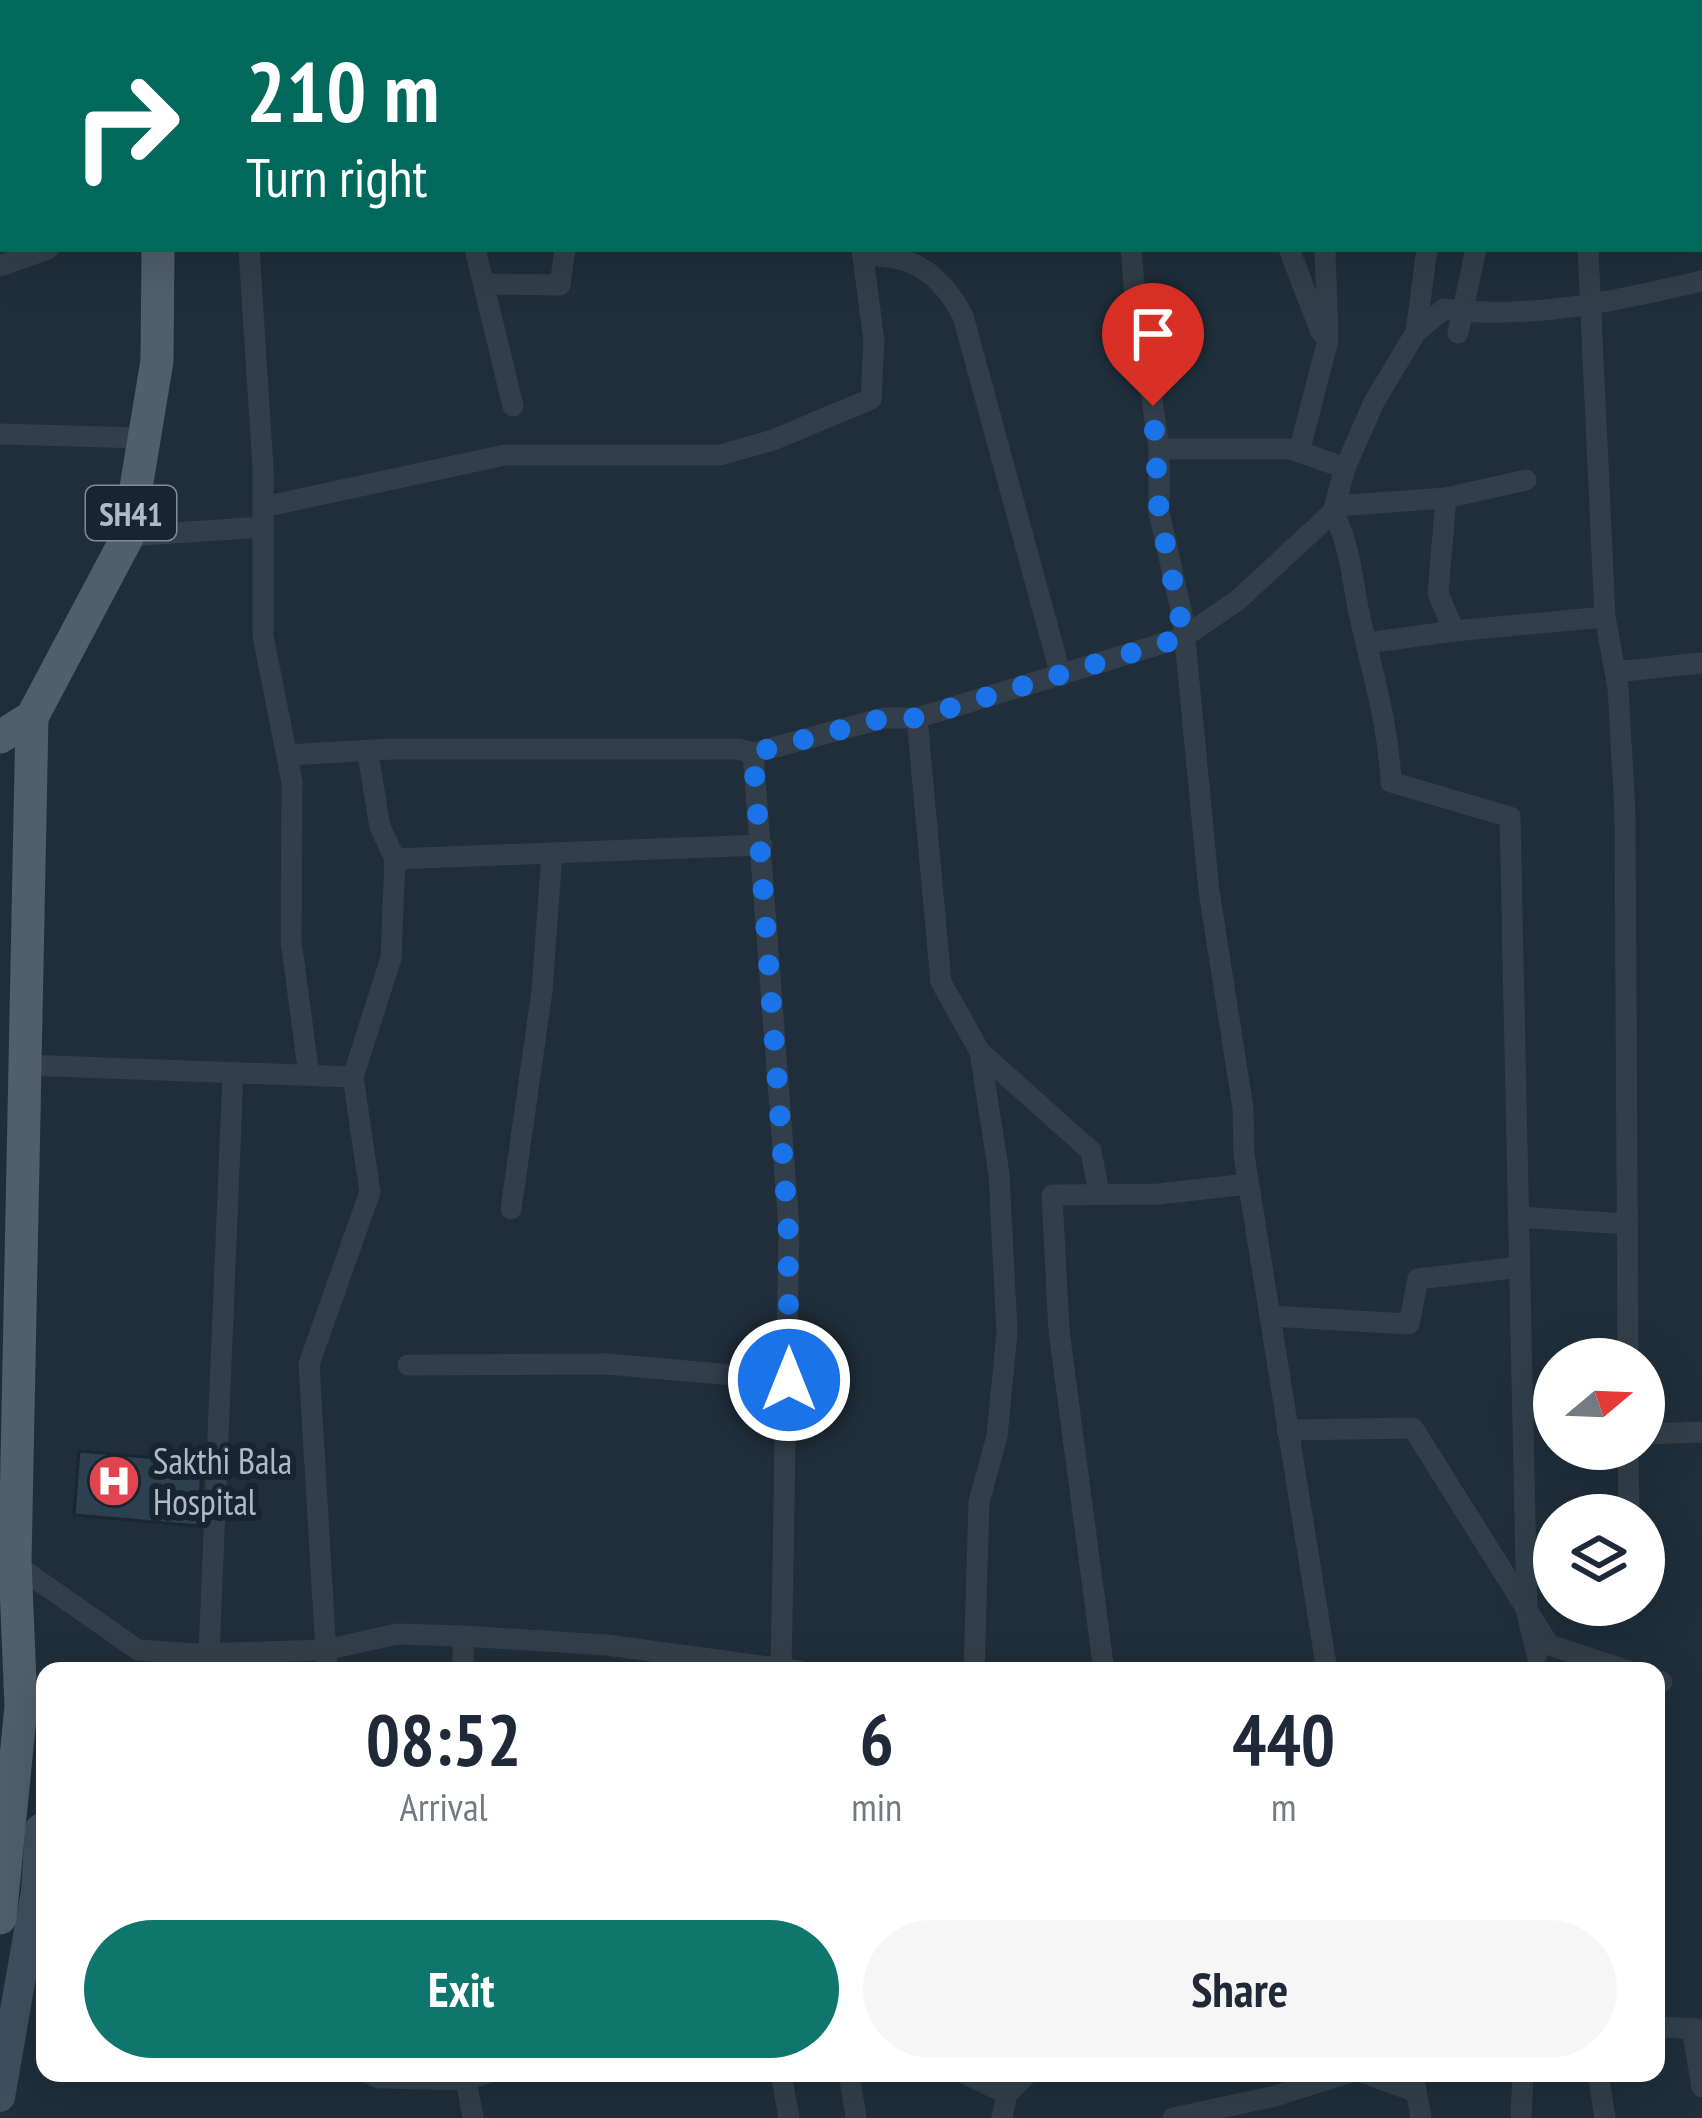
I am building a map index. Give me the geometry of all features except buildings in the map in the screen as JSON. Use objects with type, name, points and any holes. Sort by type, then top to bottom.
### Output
[{"type":"main road","name":"SH41","points":[[32,717],[128,536],[157,361],[158,252]]},
{"type":"main road","points":[[0,737],[32,717]]},
{"type":"main road","points":[[0,1918],[21,1707],[7,1563],[32,717]]},
{"type":"main road","points":[[0,2097],[36,1897]]},
{"type":"street","points":[[0,266],[40,252]]},
{"type":"street","points":[[249,252],[263,517],[263,637],[292,782],[291,941],[310,1075]]},
{"type":"street","points":[[470,252],[484,284],[513,406]]},
{"type":"street","points":[[484,284],[560,285],[565,252]]},
{"type":"street","points":[[128,536],[263,517],[506,454],[720,455],[773,440],[872,399],[874,341],[862,252],[890,255],[918,263],[947,287],[963,316],[1061,676]]},
{"type":"street","points":[[1131,252],[1139,344],[1160,449],[1159,512],[1184,637],[1209,891],[1243,1108],[1248,1184],[1326,1662]]},
{"type":"street","points":[[1290,252],[1328,340]]},
{"type":"street","points":[[1299,452],[1328,340],[1325,252]]},
{"type":"street","points":[[1416,332],[1427,252]]},
{"type":"street","points":[[1459,322],[1475,252]]},
{"type":"street","points":[[1588,252],[1605,617],[1615,672],[1625,812],[1628,1338]]},
{"type":"street","points":[[1459,322],[1592,306],[1702,281]]},
{"type":"street","points":[[287,755],[368,754],[392,749],[683,753],[738,749],[753,753],[884,718],[917,718],[1184,637],[1238,600],[1334,509],[1374,401],[1416,332],[1444,309],[1459,322]]},
{"type":"street","points":[[0,434],[141,437]]},
{"type":"street","points":[[1160,449],[1299,452],[1345,469]]},
{"type":"street","points":[[1334,509],[1447,498],[1526,480]]},
{"type":"street","points":[[1447,498],[1438,593],[1454,631]]},
{"type":"street","points":[[1334,509],[1347,539],[1367,644],[1388,718],[1391,782],[1510,817],[1527,1613],[1537,1655]]},
{"type":"street","points":[[1367,644],[1605,617]]},
{"type":"street","points":[[1615,672],[1702,663]]},
{"type":"street","points":[[917,718],[941,982],[980,1052],[1091,1151],[1099,1194]]},
{"type":"street","points":[[753,753],[788,1227],[787,1662]]},
{"type":"street","points":[[326,1660],[309,1364],[370,1192],[353,1077],[391,958],[395,859],[380,827],[368,754]]},
{"type":"street","points":[[395,859],[762,845]]},
{"type":"street","points":[[511,1209],[542,991],[552,853]]},
{"type":"street","points":[[974,1662],[979,1502],[997,1436],[1007,1332],[1000,1174],[980,1052]]},
{"type":"street","points":[[25,1065],[353,1077]]},
{"type":"street","points":[[209,1654],[232,1072]]},
{"type":"street","points":[[1104,1662],[1059,1331],[1052,1195],[1159,1195],[1248,1184]]},
{"type":"street","points":[[1518,1217],[1627,1224]]},
{"type":"street","points":[[1270,1316],[1409,1324],[1418,1279],[1520,1267]]},
{"type":"street","points":[[408,1365],[607,1364],[789,1380]]},
{"type":"street","points":[[1522,1410],[1533,1410]]},
{"type":"street","points":[[1287,1430],[1413,1428],[1549,1645],[1601,1662]]},
{"type":"street","points":[[1665,1433],[1702,1432]]},
{"type":"street","points":[[7,1563],[138,1650],[326,1660],[397,1634],[608,1645],[730,1662]]},
{"type":"street","points":[[463,1636],[463,1662]]},
{"type":"street","points":[[608,1645],[609,1662]]},
{"type":"street","points":[[12,1807],[36,1826]]},
{"type":"street","points":[[1665,2027],[1697,2029],[1702,2086]]},
{"type":"street","points":[[473,2118],[476,2082]]},
{"type":"street","points":[[783,2082],[789,2118]]},
{"type":"street","points":[[850,2082],[856,2118]]},
{"type":"street","points":[[982,2082],[1006,2094]]},
{"type":"street","points":[[1003,2118],[1006,2094],[1019,2082]]},
{"type":"street","points":[[1173,2118],[1277,2107],[1329,2082]]},
{"type":"street","points":[[1418,2082],[1421,2118]]},
{"type":"street","points":[[1520,2118],[1522,2082]]},
{"type":"street","points":[[1599,2082],[1605,2118]]},
{"type":"place","name":"Sakthi Bala Hospital","points":[[114,1481]]},
{"type":"route","points":[[789,1380],[788,1227],[753,753],[884,718],[917,718],[1184,637],[1159,512],[1160,449],[1153,406]]}]
